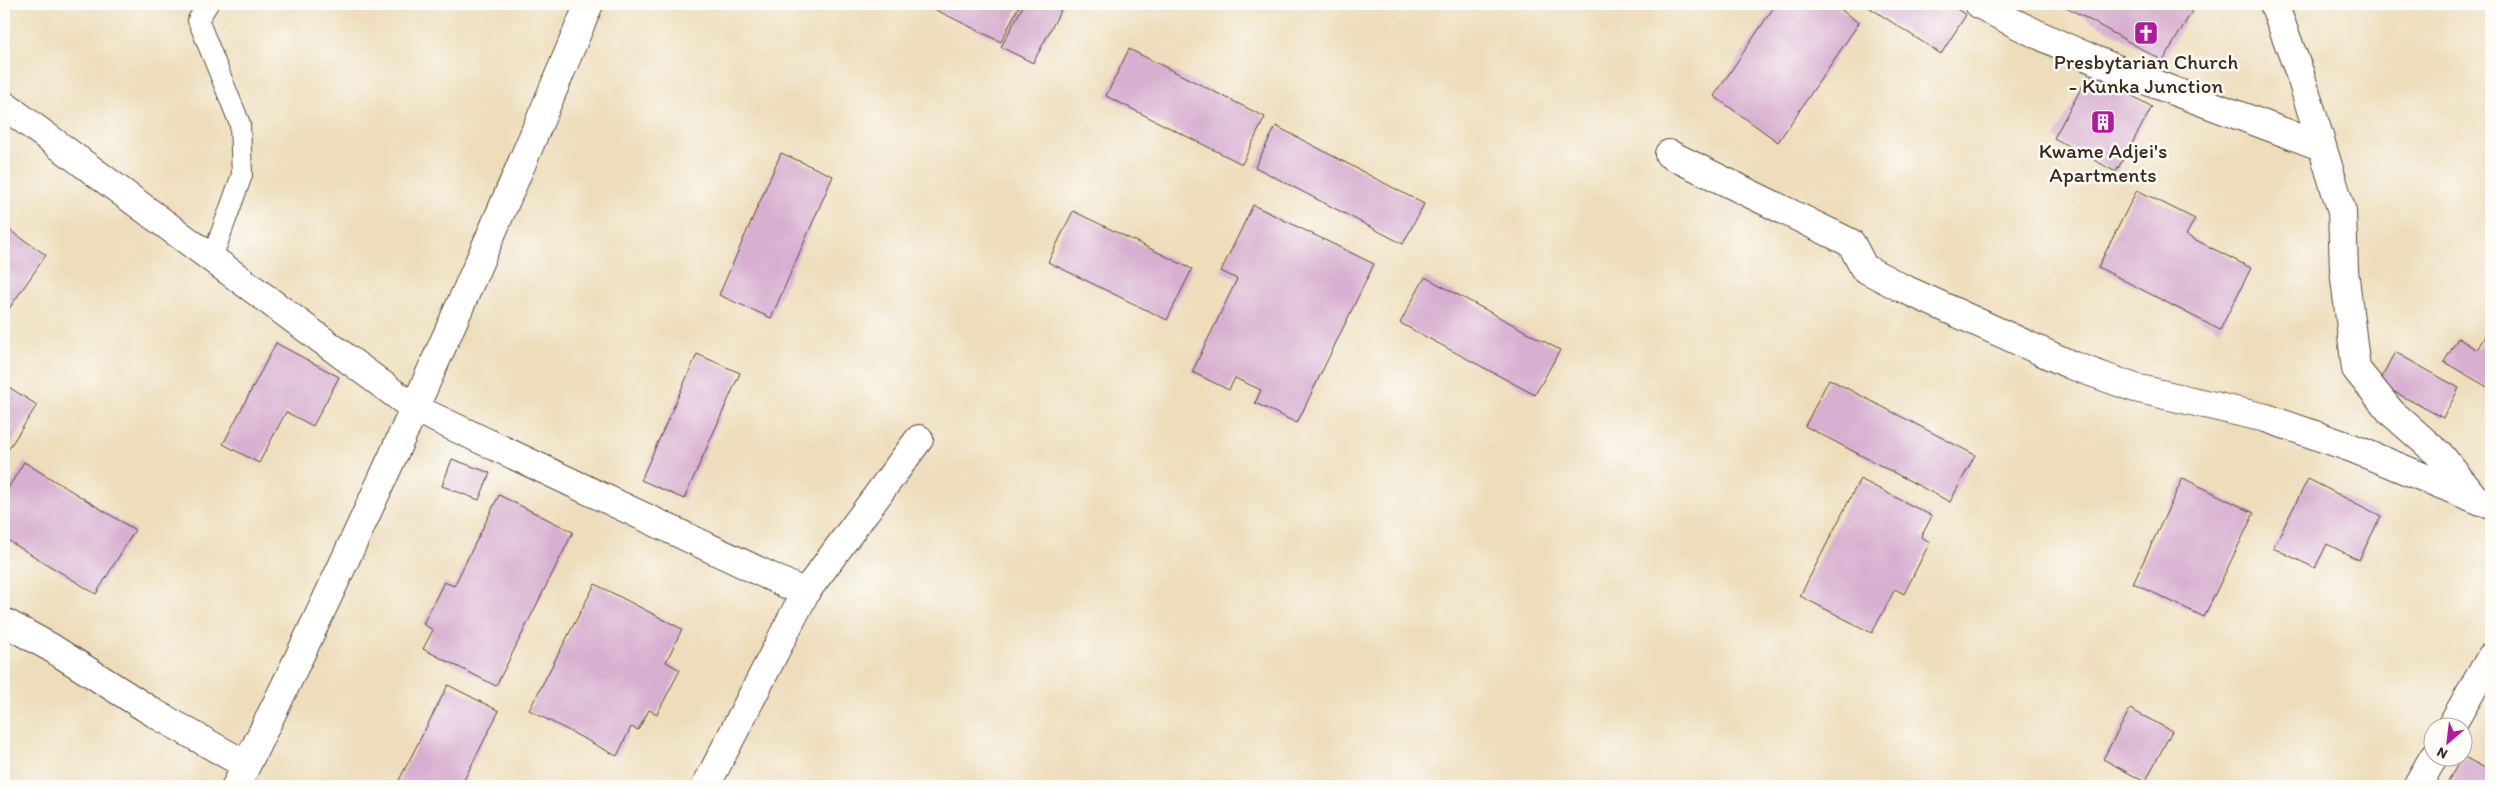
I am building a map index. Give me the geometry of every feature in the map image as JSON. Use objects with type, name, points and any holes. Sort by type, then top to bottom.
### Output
[{"type":"street","points":[[4,622],[50,647],[154,712],[241,775],[307,642],[414,408],[589,4]]},
{"type":"street","points":[[1979,4],[2004,18],[2111,66],[2320,146]]},
{"type":"street","points":[[2274,4],[2301,77],[2320,146],[2342,212],[2344,270],[2356,369],[2391,412],[2441,456],[2483,502]]},
{"type":"street","points":[[4,105],[414,408],[805,593]]},
{"type":"street","points":[[1670,154],[1851,243],[1864,268],[1900,287],[2071,365],[2134,388],[2266,418],[2352,448],[2483,502]]},
{"type":"street","points":[[706,786],[805,593],[919,439]]},
{"type":"street","points":[[2456,718],[2491,657]]},
{"type":"street","points":[[2417,786],[2427,768]]},
{"type":"lane","points":[[208,4],[198,20],[240,124],[242,175],[212,258]]},
{"type":"building","points":[[924,4],[1020,4],[1001,42]]},
{"type":"building","points":[[1024,4],[1064,4],[1033,63],[1001,47]]},
{"type":"building","points":[[1776,4],[1833,4],[1859,23],[1778,142],[1714,96]]},
{"type":"building","points":[[1864,4],[1949,4],[1966,15],[1941,54]]},
{"type":"building","name":"Presbytarian Church - Kunka Junction","points":[[2061,4],[2196,4],[2163,61]]},
{"type":"building","points":[[1129,49],[1265,117],[1242,164],[1106,96]]},
{"type":"building","name":"Kwame Adjei's Apartments","points":[[2090,72],[2152,107],[2116,172],[2054,138]]},
{"type":"building","points":[[1276,126],[1424,204],[1403,244],[1255,167]]},
{"type":"building","points":[[781,153],[833,176],[771,318],[719,295]]},
{"type":"building","points":[[2137,190],[2195,219],[2186,235],[2251,268],[2220,330],[2098,267]]},
{"type":"building","points":[[1253,205],[1374,264],[1297,423],[1255,403],[1261,390],[1235,378],[1229,390],[1192,372],[1237,279],[1221,271]]},
{"type":"building","points":[[1073,211],[1192,269],[1167,320],[1048,262]]},
{"type":"building","points":[[8,229],[46,255],[4,316],[4,236]]},
{"type":"building","points":[[1425,277],[1560,350],[1535,395],[1400,323]]},
{"type":"building","points":[[2491,325],[2491,389],[2444,362],[2458,338],[2477,350]]},
{"type":"building","points":[[276,343],[339,377],[313,426],[286,412],[259,463],[223,444]]},
{"type":"building","points":[[2395,352],[2459,388],[2443,418],[2378,383]]},
{"type":"building","points":[[697,354],[740,373],[684,499],[641,480]]},
{"type":"building","points":[[1829,379],[1975,455],[1950,502],[1805,426]]},
{"type":"building","points":[[4,384],[37,405],[4,456]]},
{"type":"building","points":[[452,459],[490,473],[479,500],[442,486]]},
{"type":"building","points":[[24,462],[135,530],[96,594],[4,538],[4,495]]},
{"type":"building","points":[[2183,478],[2254,513],[2204,617],[2133,583]]},
{"type":"building","points":[[1860,479],[1932,516],[1921,537],[1930,542],[1904,594],[1895,589],[1872,633],[1800,596]]},
{"type":"building","points":[[2308,479],[2381,516],[2359,560],[2327,544],[2315,568],[2273,548]]},
{"type":"building","points":[[499,495],[573,532],[496,686],[423,649],[433,630],[423,624],[444,582],[454,586]]},
{"type":"building","points":[[595,584],[682,629],[666,662],[680,670],[657,714],[649,710],[638,730],[631,727],[617,756],[529,710]]},
{"type":"building","points":[[448,685],[499,711],[461,786],[396,786]]},
{"type":"building","points":[[2130,709],[2172,731],[2145,782],[2103,759]]},
{"type":"building","points":[[2472,761],[2491,771],[2491,786],[2446,786],[2456,768],[2472,768]]},
{"type":"place","name":"Presbytarian Church - Kunka Junction","points":[[2146,33]]},
{"type":"place","name":"Kwame Adjei's Apartments","points":[[2103,122]]}]
